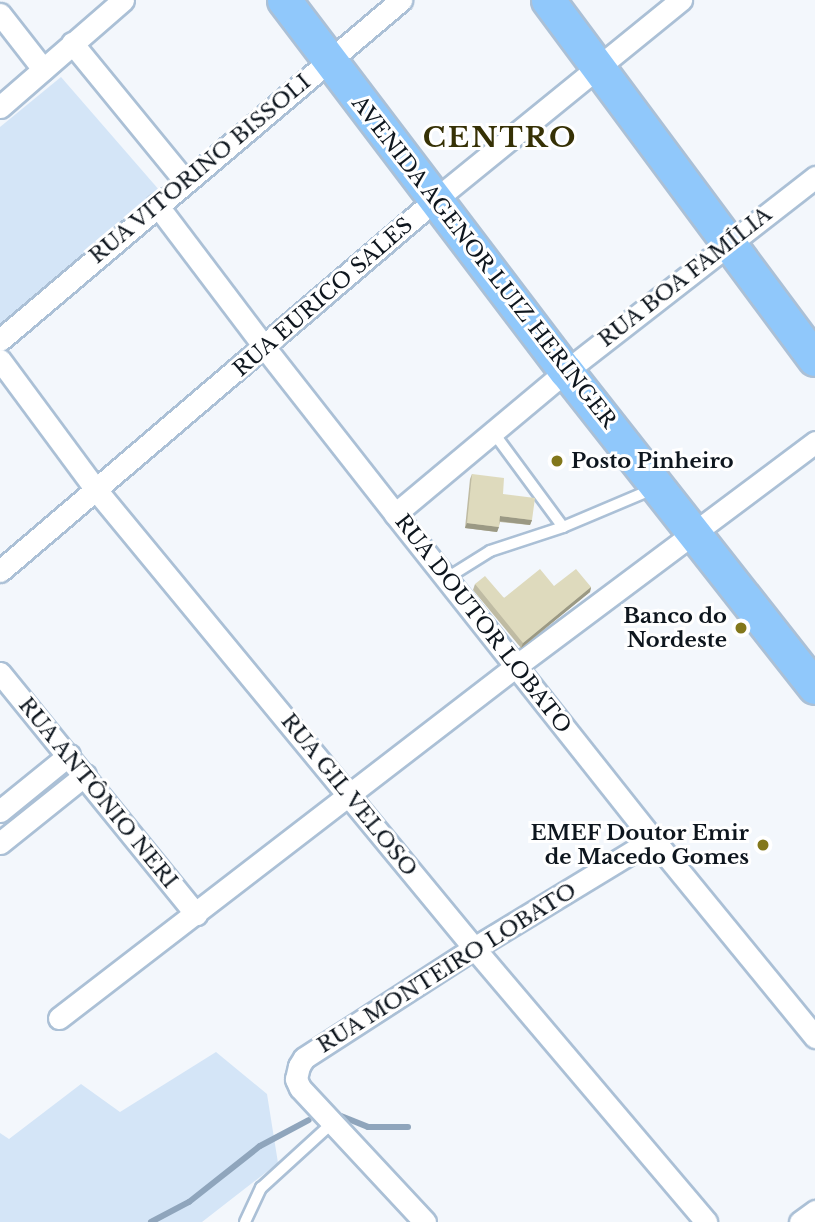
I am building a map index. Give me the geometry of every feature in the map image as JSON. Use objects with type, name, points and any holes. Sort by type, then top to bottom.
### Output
[{"type":"main road","name":"AVENIDA AGENOR LUIZ HERINGER","points":[[284,0],[566,371],[815,687]]},
{"type":"main road","points":[[548,0],[815,359]]},
{"type":"street","points":[[0,107],[123,0]]},
{"type":"street","name":"RUA VITORINO BISSOLI","points":[[0,340],[401,0]]},
{"type":"street","name":"RUA EURICO SALES","points":[[0,571],[436,200],[681,0]]},
{"type":"street","points":[[0,14],[43,69]]},
{"type":"street","points":[[72,43],[185,181]]},
{"type":"street","name":"RUA BOA FAMÍLIA","points":[[395,514],[566,371],[815,177]]},
{"type":"street","name":"RUA DOUTOR LOBATO","points":[[158,205],[265,348],[395,514],[653,839],[815,1037]]},
{"type":"street","name":"RUA GIL VELOSO","points":[[0,360],[97,491],[474,948],[706,1222]]},
{"type":"street","points":[[59,1018],[516,666],[696,534],[815,442]]},
{"type":"street","name":"RUA ANTÔNIO NERI","points":[[0,673],[196,914]]},
{"type":"street","points":[[0,811],[69,755]]},
{"type":"street","points":[[0,843],[85,775]]},
{"type":"street","name":"RUA MONTEIRO LOBATO","points":[[331,1124],[300,1088],[297,1073],[304,1058],[474,948],[653,839]]},
{"type":"street","points":[[331,1124],[425,1222]]},
{"type":"street","points":[[800,1222],[815,1211]]},
{"type":"lane","points":[[493,432],[563,527]]},
{"type":"lane","points":[[447,578],[490,551],[563,527],[658,487]]},
{"type":"lane","points":[[245,1222],[261,1188],[331,1124]]},
{"type":"shaded area","points":[[61,77],[160,191],[0,325],[0,127]]},
{"type":"shaded area","points":[[216,1052],[267,1094],[278,1163],[202,1222],[0,1222],[0,1133],[9,1139],[81,1084],[120,1112]]},
{"type":"building","points":[[472,474],[504,478],[503,494],[535,498],[532,520],[500,516],[499,527],[467,523]]},
{"type":"building","points":[[540,569],[554,586],[576,569],[591,587],[523,643],[475,584],[485,576],[504,598]]},
{"type":"waterway","points":[[341,1116],[368,1127],[408,1127]]},
{"type":"waterway","points":[[151,1222],[189,1202],[260,1146],[309,1120]]},
{"type":"place","name":"Posto Pinheiro","points":[[557,461]]},
{"type":"place","name":"Banco do Nordeste","points":[[741,628]]},
{"type":"place","name":"EMEF Doutor Emir de Macedo Gomes","points":[[763,845]]},
{"type":"district","name":"CENTRO","points":[[500,138]]}]
